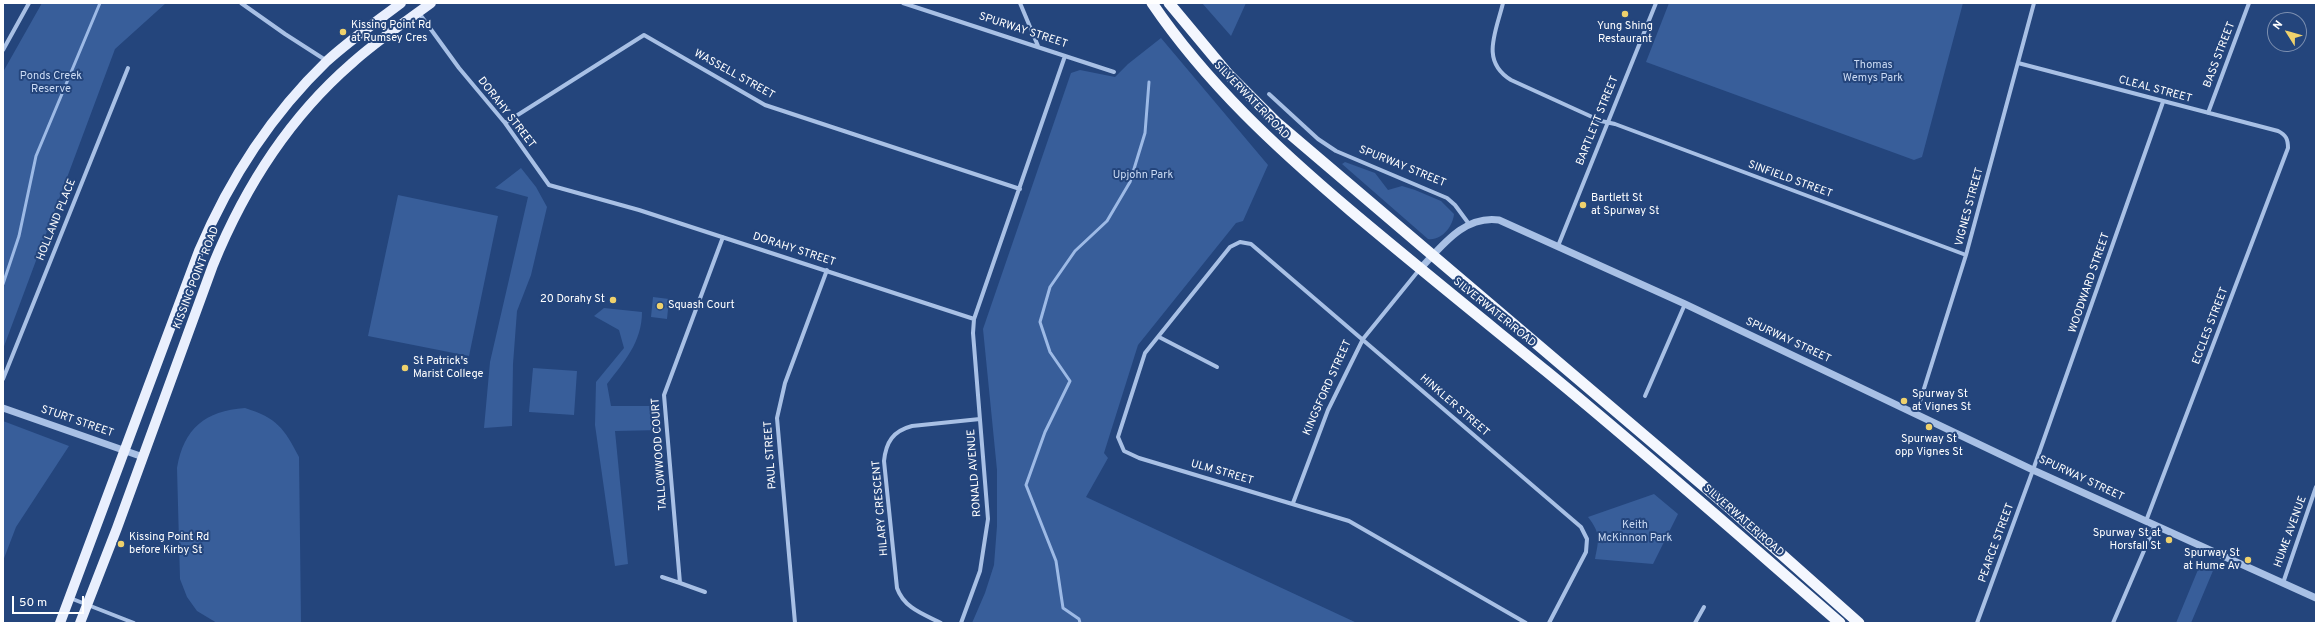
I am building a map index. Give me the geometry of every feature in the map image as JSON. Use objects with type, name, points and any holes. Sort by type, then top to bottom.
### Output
[{"type":"highway","name":"SILVERWATER ROAD","points":[[1152,3],[1202,69],[1262,132],[1420,269],[1625,437],[1840,623]]},
{"type":"highway","name":"SILVERWATER ROAD","points":[[1169,3],[1229,75],[1276,122],[1726,506],[1858,623]]},
{"type":"main road","name":"KISSING POINT ROAD","points":[[60,623],[199,251],[222,201],[242,166],[276,118],[328,61],[401,3]]},
{"type":"main road","name":"KISSING POINT ROAD","points":[[80,623],[143,457],[213,265],[229,226],[249,188],[285,135],[320,94],[351,63],[431,3]]},
{"type":"street","points":[[3,50],[29,3]]},
{"type":"street","points":[[241,3],[285,34],[328,61]]},
{"type":"street","name":"SPURWAY STREET","points":[[903,3],[1114,72]]},
{"type":"street","points":[[1020,3],[1038,46]]},
{"type":"street","name":"SINFIELD STREET","points":[[1503,3],[1492,51],[1494,63],[1499,73],[1597,120],[1966,255]]},
{"type":"street","name":"BARTLETT STREET","points":[[1558,246],[1656,3]]},
{"type":"street","name":"VIGNES STREET","points":[[1916,414],[1966,255],[2034,3]]},
{"type":"street","name":"BASS STREET","points":[[2208,113],[2249,3]]},
{"type":"street","name":"DORAHY STREET","points":[[418,12],[458,68],[505,123],[549,185],[639,210],[974,319]]},
{"type":"street","name":"WASSELL STREET","points":[[505,123],[644,36],[765,105],[1020,189]]},
{"type":"street","points":[[974,319],[1065,56]]},
{"type":"street","name":"CLEAL STREET","points":[[2018,62],[2163,102],[2278,131],[2286,136]]},
{"type":"street","name":"HOLLAND PLACE","points":[[3,379],[128,68]]},
{"type":"street","name":"SPURWAY STREET","points":[[1269,94],[1330,148],[1447,198],[1455,205],[1469,224],[1485,219],[1499,220],[1558,246],[1685,304],[2034,470],[2316,598]]},
{"type":"street","name":"WOODWARD STREET","points":[[2034,470],[2163,102]]},
{"type":"street","name":"ECCLES STREET","points":[[2146,522],[2288,148],[2286,136]]},
{"type":"street","name":"KINGSFORD STREET","points":[[1293,503],[1328,410],[1363,339],[1420,269],[1469,224]]},
{"type":"street","name":"TALLOWWOOD COURT","points":[[680,583],[664,395],[723,237]]},
{"type":"street","name":"HINKLER STREET","points":[[1230,247],[1240,242],[1251,244],[1581,527],[1587,539],[1586,552],[1549,623]]},
{"type":"street","name":"ULM STREET","points":[[1230,247],[1145,353],[1118,437],[1124,451],[1139,458],[1349,521],[1526,623]]},
{"type":"street","name":"PAUL STREET","points":[[795,623],[777,418],[785,383],[827,270]]},
{"type":"street","points":[[1644,396],[1685,304]]},
{"type":"street","name":"RONALD AVENUE","points":[[961,623],[980,571],[988,519],[972,333],[974,319]]},
{"type":"street","points":[[1159,336],[1217,367]]},
{"type":"street","name":"STURT STREET","points":[[3,408],[143,457]]},
{"type":"street","name":"HILARY CRESCENT","points":[[941,623],[907,605],[900,597],[897,588],[884,461],[886,449],[889,441],[901,429],[912,426],[980,419]]},
{"type":"street","name":"PEARCE STREET","points":[[1977,623],[2034,470]]},
{"type":"street","name":"HUME AVENUE","points":[[2283,584],[2316,487]]},
{"type":"street","points":[[2113,623],[2155,525]]},
{"type":"street","points":[[662,578],[706,592]]},
{"type":"street","points":[[70,598],[134,623]]},
{"type":"street","points":[[1695,623],[1704,607]]},
{"type":"green space","name":"Ponds Creek Reserve","points":[[42,3],[166,3],[115,49],[3,349],[3,72]]},
{"type":"green space","points":[[1202,3],[1246,3],[1231,36]]},
{"type":"green space","name":"Thomas Wemys Park","points":[[1669,3],[1963,3],[1922,157],[1914,160],[1646,62]]},
{"type":"green space","name":"Upjohn Park","points":[[1161,38],[1268,165],[1243,221],[1236,223],[1138,345],[1104,453],[1108,458],[1086,497],[1357,623],[972,623],[985,593],[994,565],[997,526],[997,470],[983,329],[1071,73],[1080,70],[1115,77],[1128,64]]},
{"type":"green space","points":[[1345,162],[1375,173],[1388,190],[1402,186],[1441,201],[1454,214],[1449,228],[1438,238],[1428,239],[1342,164]]},
{"type":"green space","points":[[521,168],[536,187],[547,207],[531,275],[517,311],[513,364],[512,426],[484,428],[490,362],[528,197],[495,188]]},
{"type":"green space","points":[[398,195],[498,216],[469,356],[368,336]]},
{"type":"green space","name":"Squash Court","points":[[653,297],[669,299],[667,319],[651,317]]},
{"type":"green space","points":[[604,308],[642,312],[639,333],[631,351],[607,384],[611,406],[659,406],[661,430],[615,431],[628,564],[615,566],[595,425],[596,382],[624,348],[619,330],[594,316]]},
{"type":"green space","points":[[533,368],[577,371],[574,415],[529,412]]},
{"type":"green space","points":[[245,408],[265,416],[278,425],[284,431],[299,457],[301,623],[217,623],[197,611],[187,597],[180,579],[177,468],[180,454],[191,432],[199,424],[218,413]]},
{"type":"green space","points":[[3,421],[69,446],[16,527],[3,561]]},
{"type":"green space","name":"Keith McKinnon Park","points":[[1654,494],[1678,514],[1653,564],[1595,559],[1598,537],[1595,528],[1588,517]]},
{"type":"green space","points":[[2202,560],[2215,566],[2191,623],[2176,623]]},
{"type":"waterway","points":[[3,284],[19,236],[36,156],[100,3]]},
{"type":"waterway","points":[[1080,623],[1079,619],[1063,608],[1056,561],[1026,485],[1045,432],[1070,381],[1050,352],[1040,322],[1050,287],[1075,251],[1107,221],[1130,182],[1145,133],[1149,82]]},
{"type":"place","name":"Yung Shing Restaurant","points":[[1625,14]]},
{"type":"place","name":"Kissing Point Rd at Rumsey Cres","points":[[343,32]]},
{"type":"place","name":"Bartlett St at Spurway St","points":[[1583,205]]},
{"type":"place","name":"20 Dorahy St","points":[[613,300]]},
{"type":"place","name":"Squash Court","points":[[660,306]]},
{"type":"place","name":"St Patrick's Marist College","points":[[405,368]]},
{"type":"place","name":"Spurway St at Vignes St","points":[[1904,401]]},
{"type":"place","name":"Spurway St opp Vignes St","points":[[1929,427]]},
{"type":"place","name":"Spurway St at Horsfall St","points":[[2169,540]]},
{"type":"place","name":"Kissing Point Rd before Kirby St","points":[[121,544]]},
{"type":"place","name":"Spurway St at Hume Av","points":[[2248,560]]}]
